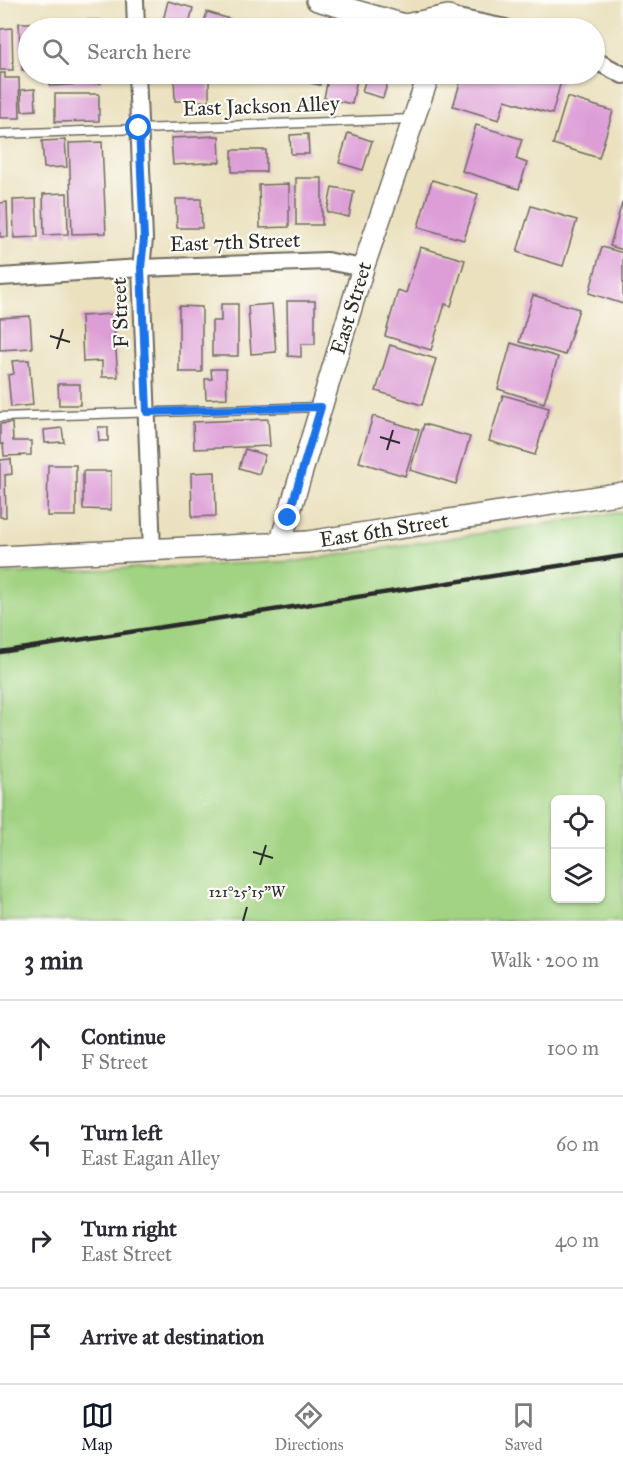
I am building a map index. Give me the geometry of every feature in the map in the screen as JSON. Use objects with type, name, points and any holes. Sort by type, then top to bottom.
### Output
[{"type":"street","points":[[135,0],[136,18]]},
{"type":"street","points":[[317,0],[378,18]]},
{"type":"street","points":[[605,66],[623,75]]},
{"type":"street","name":"F Street","points":[[137,84],[144,239],[141,268],[152,551]]},
{"type":"street","name":"East Street","points":[[280,544],[363,268],[426,84]]},
{"type":"street","name":"East 7th Street","points":[[0,278],[141,268],[327,261],[363,268]]},
{"type":"street","name":"East 6th Street","points":[[0,557],[308,542],[623,493]]},
{"type":"lane","name":"East Jackson Alley","points":[[0,134],[415,119]]},
{"type":"lane","points":[[0,417],[321,407]]},
{"type":"green space","points":[[623,512],[623,921],[0,921],[0,574],[299,561]]},
{"type":"building","points":[[168,1],[193,8],[190,18],[164,18]]},
{"type":"building","points":[[207,12],[226,18],[205,18]]},
{"type":"building","points":[[12,28],[13,70],[0,70],[0,29]]},
{"type":"building","points":[[0,73],[5,73],[5,78],[18,78],[20,118],[0,118]]},
{"type":"building","points":[[50,84],[84,84],[50,86]]},
{"type":"building","points":[[174,84],[209,84],[209,101],[175,101]]},
{"type":"building","points":[[327,84],[356,84],[352,104],[324,98]]},
{"type":"building","points":[[364,84],[387,84],[383,98],[362,92]]},
{"type":"building","points":[[460,84],[560,84],[552,114],[505,100],[499,120],[453,106]]},
{"type":"building","points":[[35,89],[36,110],[22,111],[21,90]]},
{"type":"building","points":[[55,94],[99,94],[99,121],[55,122]]},
{"type":"building","points":[[567,97],[613,111],[599,158],[553,144]]},
{"type":"building","points":[[476,125],[522,139],[516,159],[527,163],[519,189],[462,171]]},
{"type":"building","points":[[348,133],[372,141],[363,170],[339,163]]},
{"type":"building","points":[[308,134],[309,154],[291,154],[290,135]]},
{"type":"building","points":[[219,136],[220,162],[173,165],[171,138]]},
{"type":"building","points":[[65,140],[67,167],[44,168],[42,141]]},
{"type":"building","points":[[102,142],[106,233],[72,234],[69,143]]},
{"type":"building","points":[[232,150],[266,150],[266,172],[232,172]]},
{"type":"building","points":[[296,178],[322,178],[322,225],[296,225]]},
{"type":"building","points":[[432,180],[478,194],[464,240],[418,227]]},
{"type":"building","points":[[289,184],[289,227],[260,228],[259,185]]},
{"type":"building","points":[[332,187],[354,191],[349,217],[327,212]]},
{"type":"building","points":[[67,193],[68,234],[44,235],[43,194]]},
{"type":"building","points":[[36,199],[38,237],[14,238],[13,200]]},
{"type":"building","points":[[176,199],[201,199],[202,228],[177,228]]},
{"type":"building","points":[[7,202],[8,237],[0,237],[0,203]]},
{"type":"building","points":[[623,203],[623,250],[610,246]]},
{"type":"building","points":[[531,206],[577,220],[563,266],[517,252]]},
{"type":"building","points":[[420,247],[465,260],[451,306],[445,304],[431,350],[385,336],[398,290],[406,293]]},
{"type":"building","points":[[602,247],[623,253],[623,304],[589,293]]},
{"type":"building","points":[[533,295],[579,309],[565,355],[519,342]]},
{"type":"building","points":[[287,301],[315,301],[315,344],[301,344],[301,357],[288,356]]},
{"type":"building","points":[[221,304],[238,304],[238,356],[212,356],[212,321],[221,321]]},
{"type":"building","points":[[272,304],[276,352],[251,354],[248,306]]},
{"type":"building","points":[[179,306],[202,307],[202,372],[179,372]]},
{"type":"building","points":[[113,314],[118,377],[102,377],[102,361],[83,362],[81,316]]},
{"type":"building","points":[[30,316],[32,348],[0,350],[0,318]]},
{"type":"building","points":[[511,343],[558,357],[544,403],[498,389]]},
{"type":"building","points":[[390,345],[436,359],[422,405],[376,391]]},
{"type":"building","points":[[29,360],[33,405],[11,407],[8,375],[14,374],[12,361]]},
{"type":"building","points":[[211,369],[226,369],[227,398],[206,399],[205,379],[212,379]]},
{"type":"building","points":[[58,384],[80,384],[80,405],[59,405]]},
{"type":"building","points":[[503,395],[549,408],[535,455],[489,441]]},
{"type":"building","points":[[373,416],[419,430],[405,476],[359,462]]},
{"type":"building","points":[[268,419],[270,446],[194,449],[193,422]]},
{"type":"building","points":[[12,423],[13,441],[31,441],[31,455],[4,456],[3,444],[0,444],[0,424]]},
{"type":"building","points":[[424,424],[470,437],[456,484],[410,470]]},
{"type":"building","points":[[98,427],[108,427],[108,441],[99,441]]},
{"type":"building","points":[[62,428],[64,442],[45,443],[44,430]]},
{"type":"building","points":[[245,449],[265,455],[259,474],[239,468]]},
{"type":"building","points":[[11,459],[12,474],[5,475],[6,517],[0,517],[0,460]]},
{"type":"building","points":[[48,465],[76,465],[76,516],[47,516]]},
{"type":"building","points":[[83,471],[111,471],[111,510],[83,509]]},
{"type":"building","points":[[215,472],[216,516],[192,517],[191,473]]},
{"type":"railway","points":[[0,652],[623,556]]},
{"type":"route","points":[[139,128],[144,239],[141,268],[147,412],[321,407],[288,518]]}]
